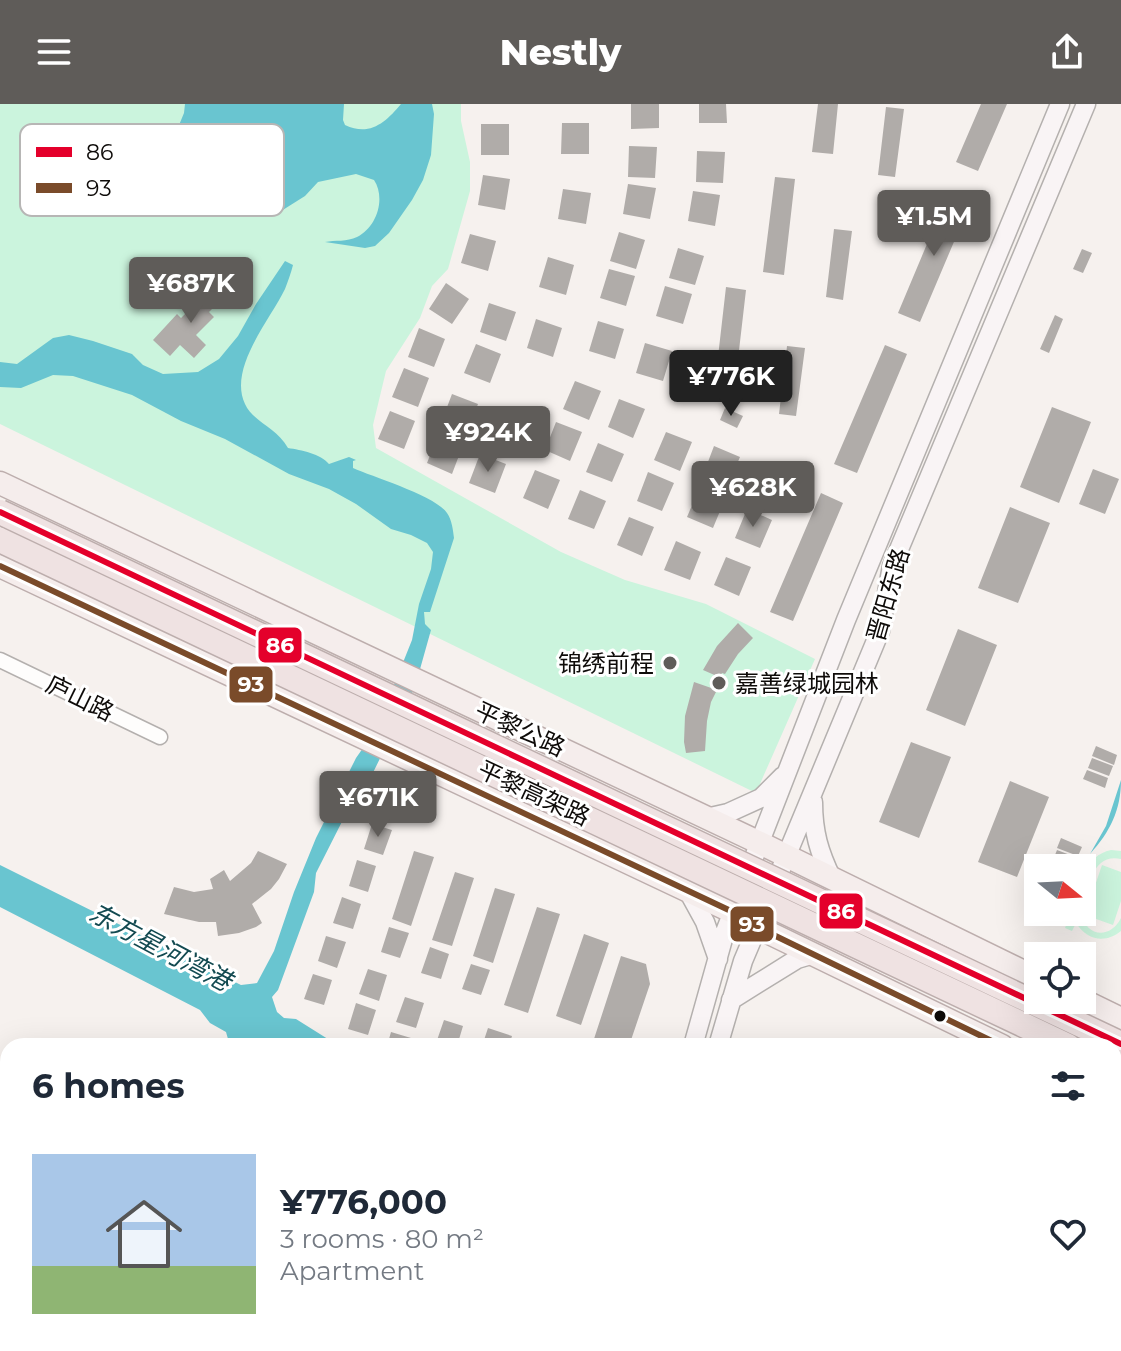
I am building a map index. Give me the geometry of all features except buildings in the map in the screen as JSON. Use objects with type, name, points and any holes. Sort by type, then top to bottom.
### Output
[{"type":"highway","name":"平黎高架路","points":[[0,512],[1108,1038]]},
{"type":"highway","name":"平黎高架路","points":[[0,540],[1051,1038]]},
{"type":"main road","name":"晋阳东路","points":[[695,1038],[733,912],[852,606],[1060,104]]},
{"type":"main road","name":"晋阳东路","points":[[720,1038],[743,961],[880,631],[892,566],[1086,104]]},
{"type":"main road","name":"平黎公路","points":[[0,483],[760,843],[1024,972]]},
{"type":"main road","points":[[0,566],[733,912],[757,927],[986,1038]]},
{"type":"main road","points":[[706,818],[728,813],[761,798],[788,771]]},
{"type":"main road","points":[[813,793],[813,822],[820,854],[832,879]]},
{"type":"main road","points":[[688,891],[705,922],[718,959]]},
{"type":"main road","points":[[731,1000],[797,959],[814,954]]},
{"type":"main road","points":[[1096,1007],[1121,1019]]},
{"type":"street","name":"庐山路","points":[[0,660],[160,737]]},
{"type":"green space","points":[[0,104],[461,104],[461,121],[470,162],[470,191],[448,269],[432,286],[420,318],[386,371],[373,425],[376,448],[561,552],[625,580],[706,604],[815,659],[756,793],[0,424]]},
{"type":"green space","points":[[1121,851],[1121,859],[1104,861],[1096,869],[1096,857],[1102,853]]},
{"type":"green space","points":[[1102,865],[1121,872],[1121,901],[1113,925],[1096,919],[1096,883]]},
{"type":"green space","points":[[1121,918],[1121,931],[1109,938],[1097,938],[1078,926],[1086,926],[1098,933],[1105,932],[1111,930]]},
{"type":"water","points":[[185,104],[344,104],[345,125],[362,129],[377,126],[401,104],[432,104],[431,155],[412,200],[389,233],[375,246],[365,248],[325,242],[353,239],[370,226],[379,203],[378,187],[374,180],[356,174],[318,182],[305,196],[284,209],[284,124],[179,124]]},
{"type":"water","name":"东方星河湾港","points":[[285,261],[293,265],[285,289],[246,360],[241,390],[249,410],[288,448],[316,455],[329,464],[349,457],[356,460],[353,461],[353,468],[430,500],[447,513],[454,538],[430,612],[424,612],[425,624],[431,630],[415,687],[364,791],[358,790],[316,873],[314,892],[278,990],[272,997],[277,1012],[284,1018],[296,1019],[326,1038],[228,1038],[226,1032],[210,1023],[200,1010],[0,907],[0,865],[241,985],[257,983],[274,951],[316,838],[356,758],[377,728],[412,640],[419,604],[431,569],[433,552],[427,543],[391,529],[329,489],[289,474],[225,439],[181,421],[132,395],[73,376],[53,375],[21,388],[0,387],[0,362],[17,364],[53,338],[69,335],[132,354],[143,365],[163,374],[198,372],[219,359],[238,336]]},
{"type":"water","points":[[1121,780],[1113,820],[1090,854],[1106,826]]},
{"type":"transit line","name":"86","points":[[0,512],[1108,1038]]},
{"type":"transit line","name":"93","points":[[0,566],[733,912],[757,927],[986,1038]]},
{"type":"place","name":"锦绣前程","points":[[670,663]]},
{"type":"place","name":"嘉善绿城园林","points":[[719,683]]}]
